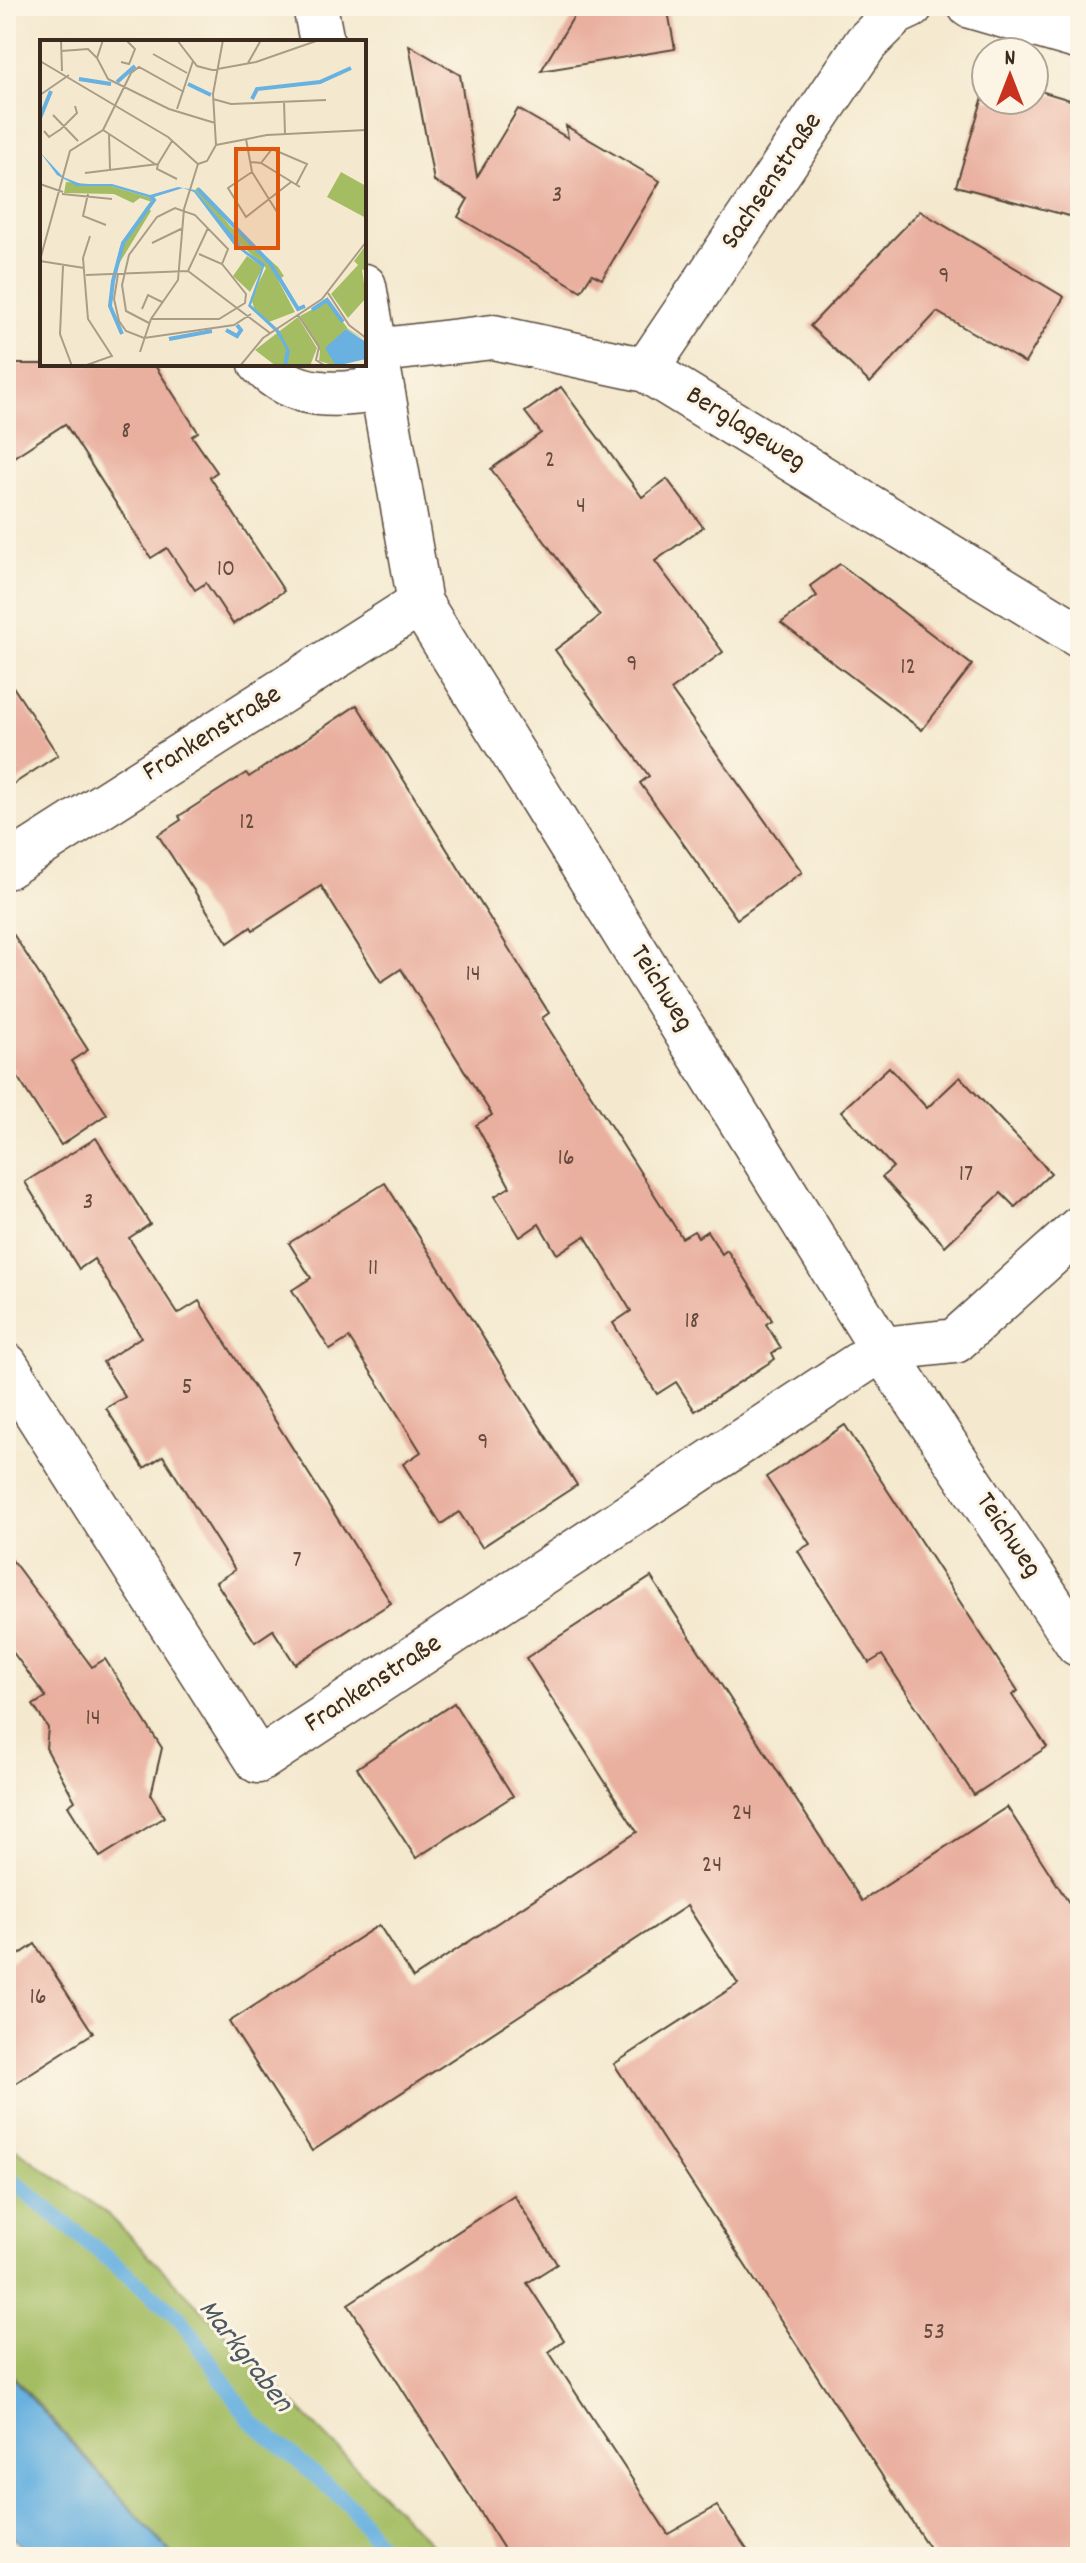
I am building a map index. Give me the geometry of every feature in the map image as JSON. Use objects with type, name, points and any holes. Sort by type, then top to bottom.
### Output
[{"type":"street","points":[[315,6],[322,40]]},
{"type":"street","name":"Sachsenstraße","points":[[646,370],[866,43],[896,13],[911,6]]},
{"type":"street","points":[[970,6],[1080,38]]},
{"type":"street","name":"Teichweg","points":[[366,299],[420,603],[882,1349],[1078,1644]]},
{"type":"street","name":"Berglageweg","points":[[263,366],[275,378],[326,396],[377,370],[493,337],[646,370],[1080,636]]},
{"type":"street","name":"Frankenstraße","points":[[6,867],[420,603]]},
{"type":"street","points":[[882,1349],[955,1341],[1080,1228]]},
{"type":"street","name":"Frankenstraße","points":[[6,1365],[258,1761],[882,1349]]},
{"type":"green space","points":[[6,2142],[109,2215],[444,2557],[174,2557],[6,2368]]},
{"type":"water","points":[[6,2368],[174,2557],[31,2557],[6,2531]]},
{"type":"building","points":[[580,6],[667,6],[675,49],[541,71]]},
{"type":"building","points":[[409,45],[460,75],[477,177],[518,109],[568,138],[566,126],[660,181],[602,279],[592,274],[581,291],[458,217],[468,199],[434,181]]},
{"type":"building","points":[[1050,94],[1080,103],[1080,219],[956,186],[977,116],[1050,116]]},
{"type":"building","points":[[920,211],[1064,297],[1025,363],[937,312],[870,383],[810,326]]},
{"type":"building","points":[[6,364],[155,366],[198,432],[192,436],[217,472],[210,477],[284,591],[233,624],[206,583],[195,590],[167,548],[151,558],[65,424],[6,462]]},
{"type":"building","points":[[561,387],[642,497],[667,479],[703,527],[655,561],[723,652],[671,690],[802,872],[737,919],[640,783],[649,776],[555,650],[600,616],[491,469],[541,433],[525,412]]},
{"type":"building","points":[[840,564],[972,665],[922,730],[781,623],[817,596],[810,586]]},
{"type":"building","points":[[6,676],[58,755],[6,789]]},
{"type":"building","points":[[357,705],[549,1013],[542,1018],[682,1238],[694,1231],[698,1237],[707,1231],[722,1254],[727,1250],[772,1320],[766,1324],[781,1348],[772,1353],[775,1359],[695,1411],[676,1382],[657,1394],[613,1323],[631,1311],[585,1236],[557,1254],[539,1224],[520,1237],[495,1196],[510,1187],[476,1125],[492,1115],[401,969],[381,982],[321,886],[228,943],[158,835],[181,820],[179,816],[246,773],[249,777]]},
{"type":"building","points":[[6,923],[88,1050],[71,1061],[107,1114],[61,1145],[6,1059]]},
{"type":"building","points":[[889,1067],[927,1108],[960,1077],[1051,1173],[1015,1207],[1001,1193],[945,1246],[882,1177],[893,1167],[841,1111]]},
{"type":"building","points":[[96,1138],[150,1224],[129,1238],[178,1314],[199,1301],[391,1603],[295,1664],[273,1630],[255,1642],[216,1582],[235,1570],[163,1456],[144,1468],[106,1408],[125,1397],[103,1362],[141,1337],[94,1259],[79,1269],[25,1182]]},
{"type":"building","points":[[385,1183],[577,1485],[482,1547],[459,1512],[441,1524],[403,1464],[421,1452],[382,1389],[349,1338],[330,1350],[292,1290],[311,1278],[289,1243]]},
{"type":"building","points":[[845,1425],[1018,1691],[1012,1695],[1047,1747],[974,1795],[882,1655],[869,1663],[798,1551],[810,1544],[766,1477]]},
{"type":"building","points":[[6,1552],[92,1667],[105,1659],[162,1748],[151,1795],[164,1817],[100,1857],[68,1806],[75,1801],[46,1748],[48,1728],[33,1705],[46,1697],[6,1643]]},
{"type":"building","points":[[651,1577],[862,1901],[1007,1807],[1080,1920],[1080,2557],[935,2557],[614,2064],[738,1984],[687,1906],[312,2151],[229,2022],[379,1925],[413,1978],[637,1832],[526,1658]]},
{"type":"building","points":[[454,1703],[513,1796],[416,1858],[357,1768]]},
{"type":"building","points":[[35,1944],[93,2033],[6,2089],[6,1964]]},
{"type":"building","points":[[514,2195],[557,2264],[527,2283],[564,2340],[549,2352],[668,2534],[717,2506],[752,2557],[509,2557],[348,2304]]},
{"type":"waterway","name":"Markgraben","points":[[6,2175],[180,2318],[250,2420],[351,2506],[387,2557]]}]
